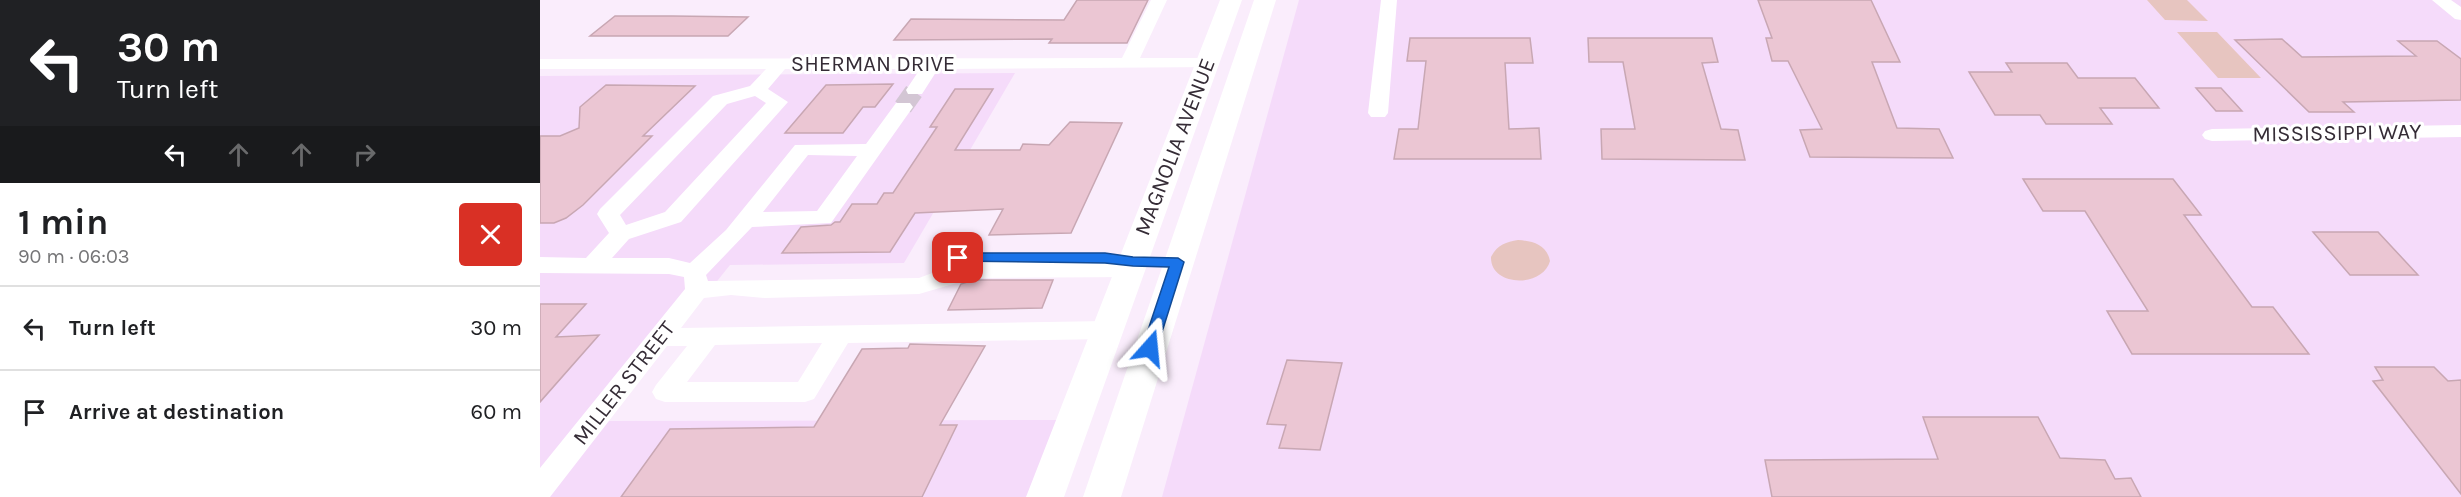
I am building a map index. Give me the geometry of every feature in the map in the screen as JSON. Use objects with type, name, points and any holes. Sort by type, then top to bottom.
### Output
[{"type":"main road","name":"MAGNOLIA AVENUE","points":[[1045,497],[1231,0]]},
{"type":"main road","name":"MAGNOLIA AVENUE","points":[[1102,497],[1265,0]]},
{"type":"main road","points":[[1131,266],[1178,262]]},
{"type":"street","points":[[1128,63],[1160,0]]},
{"type":"street","points":[[1378,113],[1389,0]]},
{"type":"street","points":[[2440,0],[2461,15]]},
{"type":"street","name":"SHERMAN DRIVE","points":[[540,64],[1207,63]]},
{"type":"street","points":[[621,234],[608,214],[720,100],[757,90],[780,64]]},
{"type":"street","points":[[746,220],[823,218],[932,64]]},
{"type":"street","points":[[592,265],[621,234],[673,217],[778,102],[757,90]]},
{"type":"street","name":"MISSISSIPPI WAY","points":[[2212,135],[2461,131]]},
{"type":"street","name":"MILLER STREET","points":[[540,489],[660,337],[696,281],[802,149],[872,150]]},
{"type":"street","points":[[958,258],[1105,258],[1131,266]]},
{"type":"street","points":[[540,265],[669,266],[696,281],[765,290],[920,286],[937,282],[953,274],[974,270],[1131,266]]},
{"type":"street","points":[[660,337],[1107,330]]},
{"type":"street","points":[[708,336],[665,392],[805,392],[841,334]]},
{"type":"shaded area","points":[[1299,0],[2461,0],[2461,497],[1162,497]]},
{"type":"shaded area","points":[[2147,0],[2187,0],[2208,21],[2165,20]]},
{"type":"shaded area","points":[[2177,32],[2217,32],[2261,78],[2218,78]]},
{"type":"shaded area","points":[[1015,73],[904,263],[730,265],[605,421],[1060,420],[1030,497],[540,497],[540,76]]},
{"type":"shaded area","points":[[1518,240],[1529,241],[1543,248],[1550,261],[1545,270],[1528,280],[1507,279],[1493,267],[1491,257],[1496,250],[1506,243]]},
{"type":"building","points":[[1077,0],[1148,0],[1127,43],[1049,43],[1052,39],[894,40],[911,19],[1064,20]]},
{"type":"building","points":[[1758,0],[1871,0],[1900,62],[1872,62],[1897,128],[1939,129],[1953,158],[1810,157],[1800,130],[1822,129],[1788,61],[1772,61],[1766,38],[1772,38]]},
{"type":"building","points":[[615,16],[748,17],[728,36],[590,36]]},
{"type":"building","points":[[1410,38],[1530,38],[1533,63],[1505,63],[1509,129],[1539,128],[1541,159],[1394,159],[1399,129],[1418,129],[1426,61],[1407,61]]},
{"type":"building","points":[[1588,38],[1712,38],[1718,62],[1702,63],[1721,129],[1738,130],[1745,160],[1602,159],[1601,129],[1635,129],[1623,62],[1589,62]]},
{"type":"building","points":[[2282,39],[2302,57],[2416,56],[2398,41],[2437,41],[2461,59],[2461,100],[2343,102],[2354,112],[2309,112],[2235,40]]},
{"type":"building","points":[[2006,63],[2067,63],[2078,78],[2135,78],[2159,108],[2100,108],[2112,124],[2046,124],[2040,115],[1995,115],[1969,72],[2012,72]]},
{"type":"building","points":[[893,84],[875,107],[863,107],[843,133],[785,133],[826,85]]},
{"type":"building","points":[[606,85],[695,86],[643,136],[652,136],[583,205],[566,218],[554,223],[540,223],[540,136],[560,136],[579,128],[580,107]]},
{"type":"building","points":[[2196,88],[2221,88],[2242,111],[2216,111]]},
{"type":"building","points":[[955,89],[993,89],[955,150],[1020,150],[1023,144],[1049,145],[1070,122],[1122,123],[1071,233],[989,235],[1003,209],[915,213],[890,252],[782,253],[801,227],[831,225],[840,222],[852,204],[877,204],[884,193],[893,193],[937,127],[930,127]]},
{"type":"building","points":[[2023,179],[2173,179],[2201,215],[2184,215],[2252,307],[2273,307],[2309,354],[2132,354],[2107,311],[2148,311],[2085,211],[2043,211]]},
{"type":"building","points":[[2313,232],[2378,232],[2418,275],[2350,275]]},
{"type":"building","points":[[974,280],[1053,280],[1042,308],[948,310],[961,284]]},
{"type":"building","points":[[540,304],[586,304],[556,337],[599,335],[540,402]]},
{"type":"building","points":[[910,344],[985,346],[940,425],[957,425],[922,497],[621,497],[670,429],[814,427],[862,349],[908,348]]},
{"type":"building","points":[[1287,360],[1342,363],[1320,450],[1279,448],[1286,425],[1267,424]]},
{"type":"building","points":[[2375,367],[2434,367],[2448,381],[2461,380],[2461,494],[2373,381],[2383,380]]},
{"type":"building","points":[[1923,417],[2038,417],[2060,458],[2105,460],[2115,479],[2131,478],[2141,497],[1772,497],[1765,460],[1938,459]]},
{"type":"tunnel","points":[[903,107],[915,90]]},
{"type":"route","points":[[958,258],[1105,258],[1133,262],[1178,262],[1150,348]]}]
